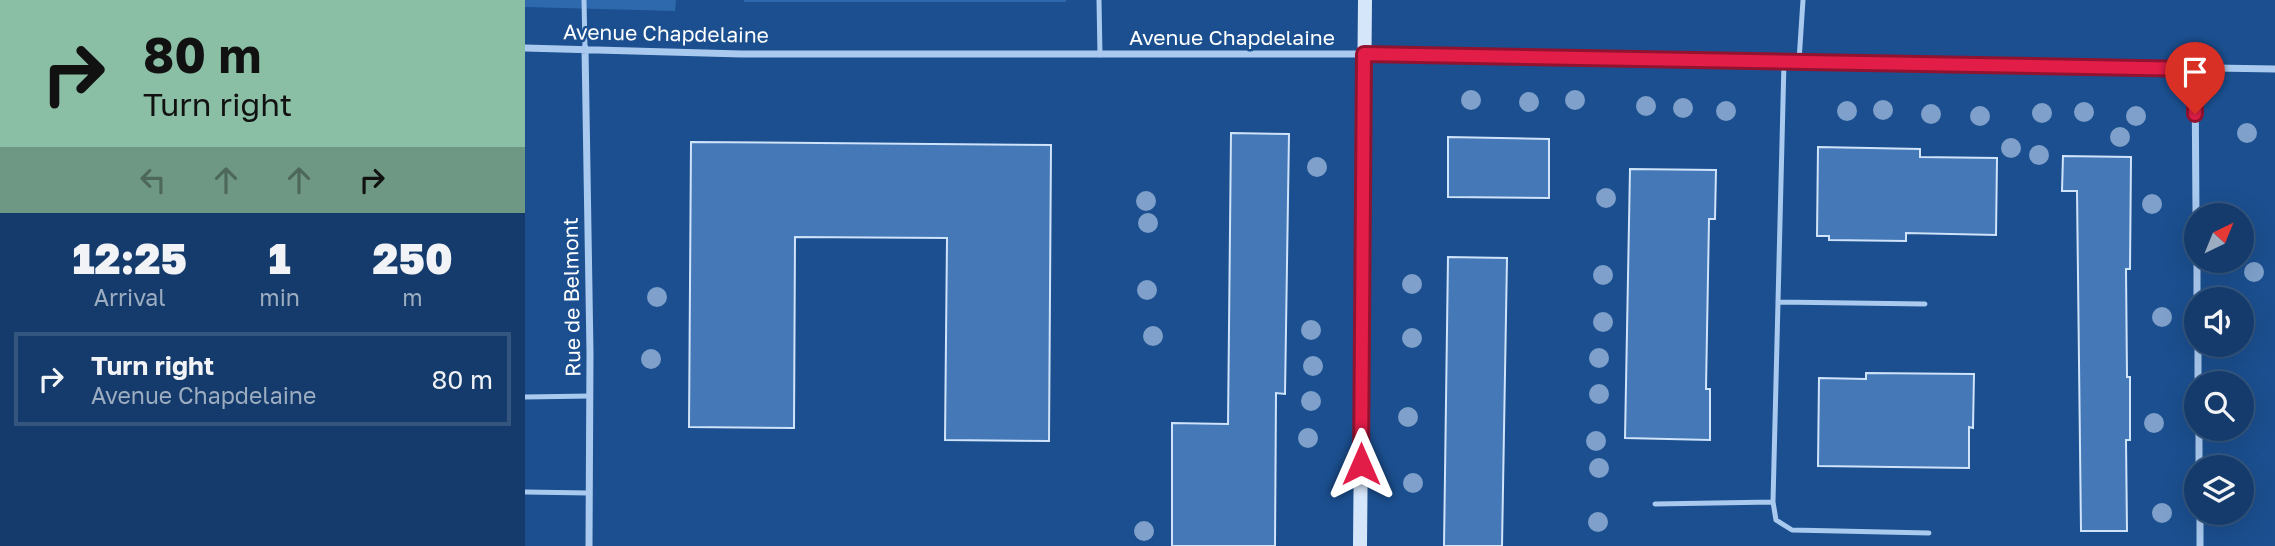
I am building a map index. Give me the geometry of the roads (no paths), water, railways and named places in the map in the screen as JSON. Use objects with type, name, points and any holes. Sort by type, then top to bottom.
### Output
[{"type":"street","points":[[1360,546],[1365,0]]},
{"type":"street","name":"Avenue Chapdelaine","points":[[525,48],[741,54],[1364,54],[2275,69]]},
{"type":"street","name":"Rue de Belmont","points":[[585,48],[590,396],[589,546]]},
{"type":"street","points":[[2195,69],[2196,203]]},
{"type":"street","points":[[2200,525],[2200,546]]},
{"type":"lane","points":[[584,0],[585,48]]},
{"type":"lane","points":[[1099,0],[1100,55]]},
{"type":"lane","points":[[1799,61],[1803,0]]},
{"type":"lane","points":[[1784,62],[1773,502],[1776,520],[1792,530],[1929,533]]},
{"type":"lane","points":[[1778,302],[1925,303]]},
{"type":"lane","points":[[525,397],[590,396]]},
{"type":"lane","points":[[525,492],[590,494]]},
{"type":"lane","points":[[1655,504],[1773,502]]}]
